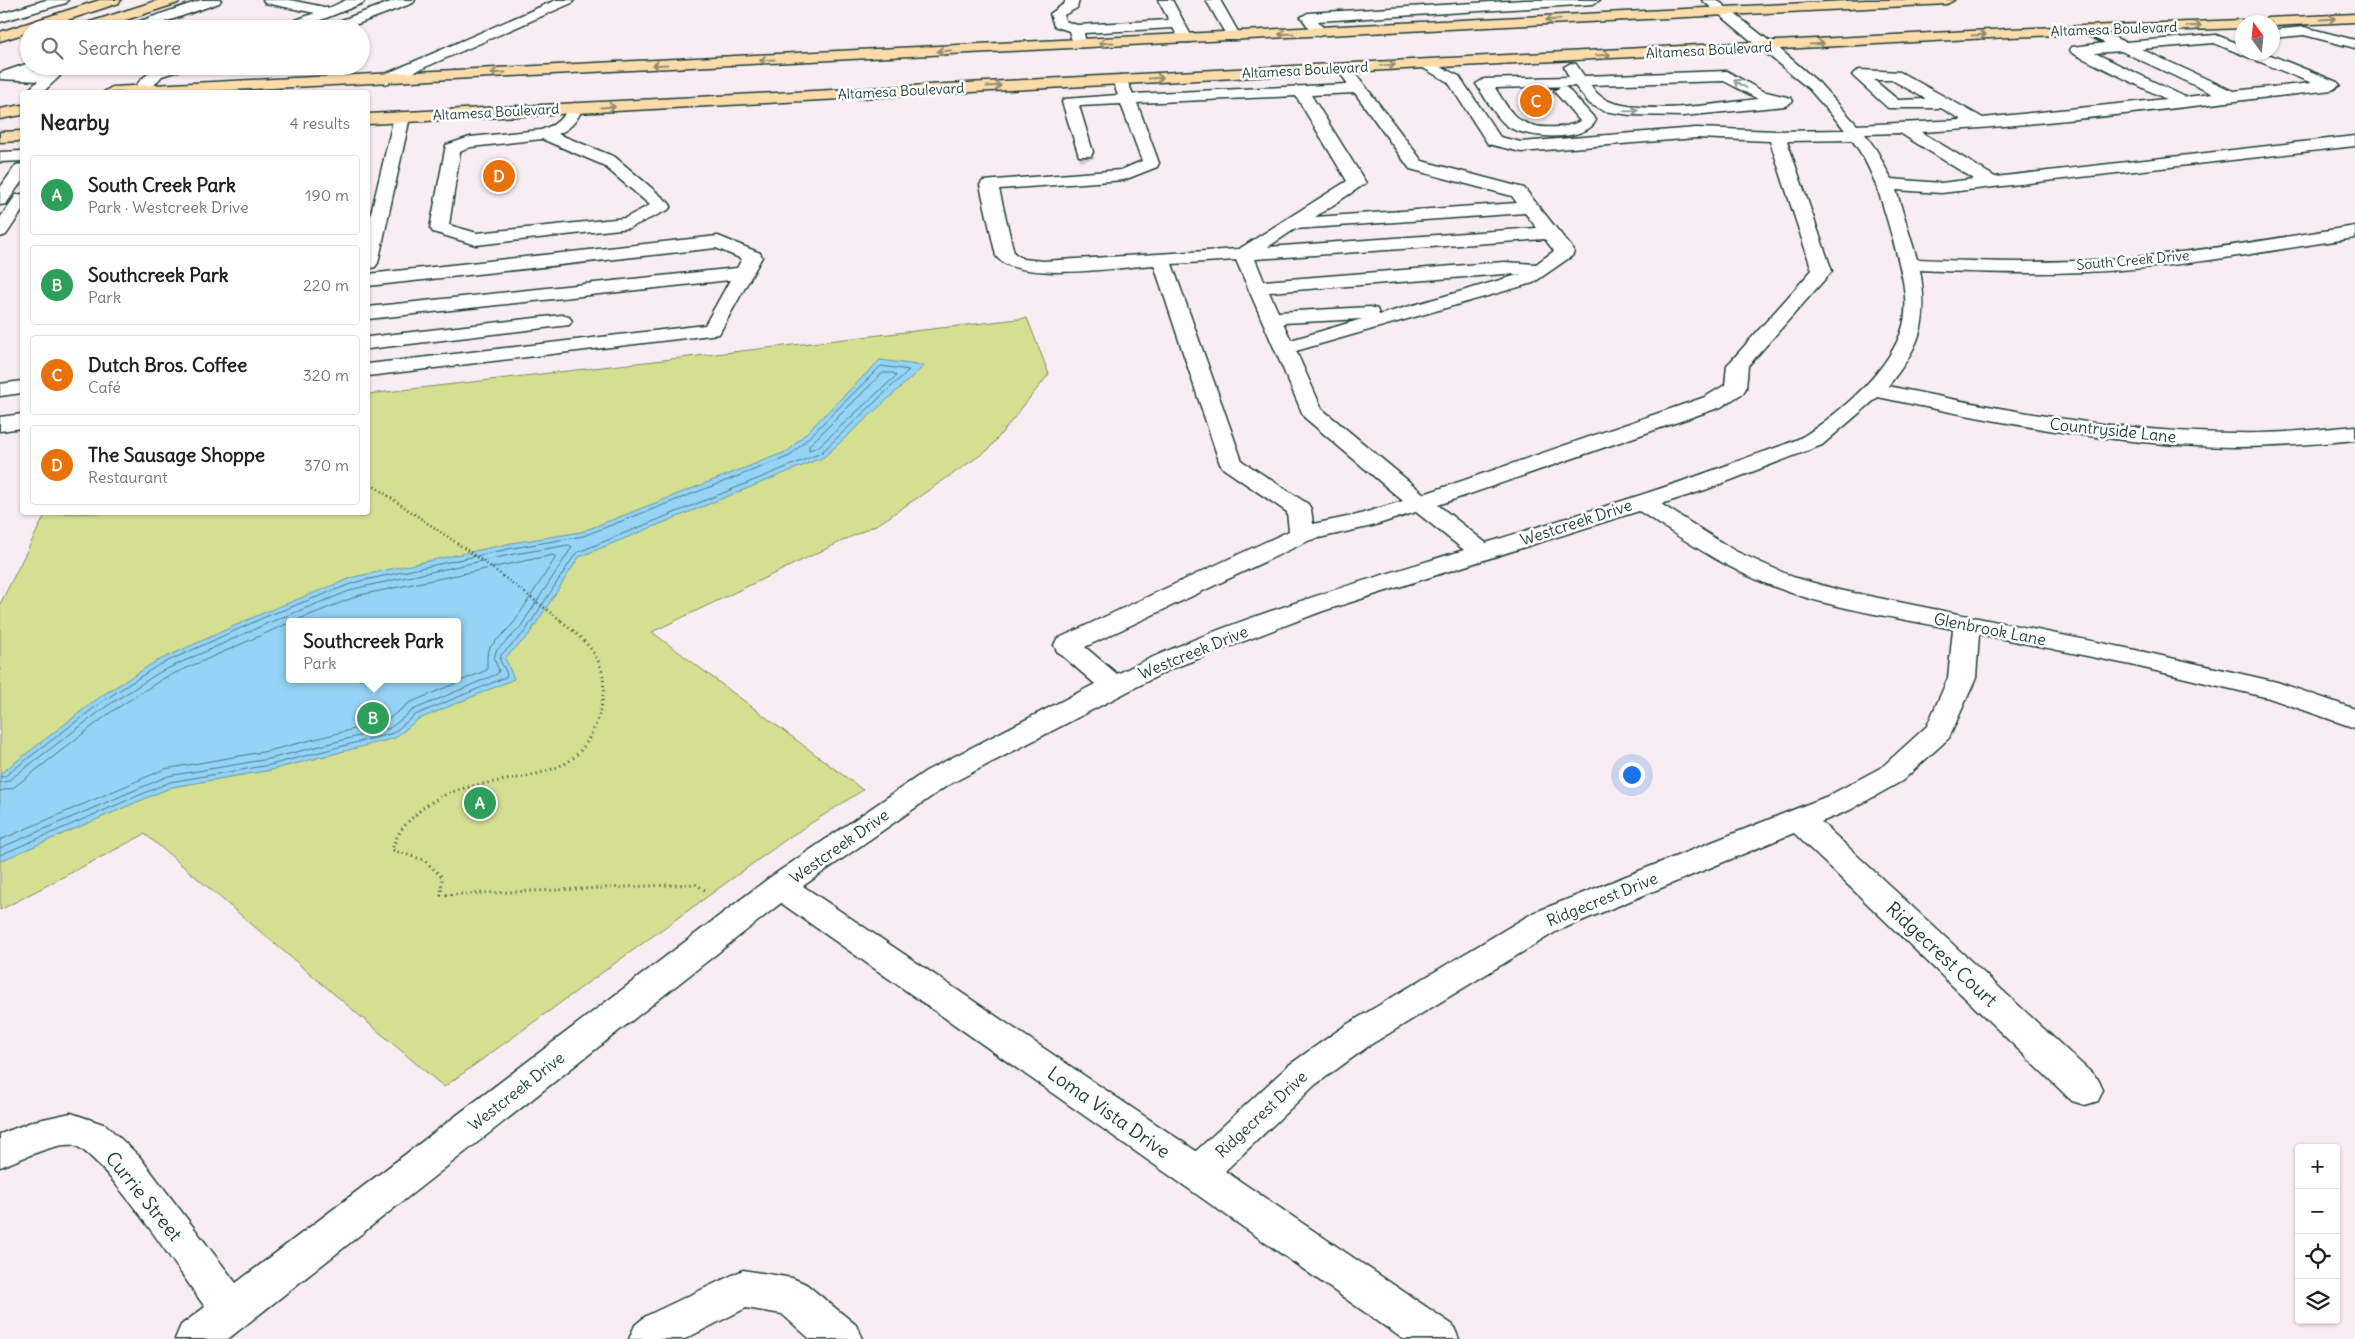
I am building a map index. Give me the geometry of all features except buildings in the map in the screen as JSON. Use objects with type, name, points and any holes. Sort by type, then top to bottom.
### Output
[{"type":"main road","points":[[53,20],[114,0]]},
{"type":"main road","points":[[112,20],[173,0]]},
{"type":"main road","points":[[167,90],[245,89],[386,79],[1947,0]]},
{"type":"main road","points":[[1676,51],[1761,31],[1825,6]]},
{"type":"main road","points":[[2280,21],[2355,18]]},
{"type":"main road","name":"Altamesa Boulevard","points":[[370,119],[1676,51],[1761,31],[2087,30],[2235,24]]},
{"type":"main road","points":[[0,37],[20,31]]},
{"type":"main road","points":[[1319,32],[1345,68]]},
{"type":"main road","points":[[0,98],[20,97]]},
{"type":"main road","points":[[0,114],[20,110]]},
{"type":"main road","points":[[0,137],[20,136]]},
{"type":"street","points":[[0,18],[61,0]]},
{"type":"street","points":[[157,20],[214,0]]},
{"type":"street","points":[[270,0],[362,17]]},
{"type":"street","points":[[309,20],[358,0]]},
{"type":"street","points":[[354,20],[408,0]]},
{"type":"street","points":[[386,79],[567,0]]},
{"type":"street","points":[[1072,0],[1072,5],[1057,14],[1059,23],[1076,29],[1178,24]]},
{"type":"street","points":[[1165,0],[1186,39]]},
{"type":"street","points":[[1213,0],[1234,37]]},
{"type":"street","points":[[1406,0],[1430,27]]},
{"type":"street","points":[[1319,32],[1308,17],[1593,0]]},
{"type":"street","name":"Westcreek Drive","points":[[196,1339],[780,886],[937,778],[1160,663],[1314,605],[1697,485],[1814,440],[1874,390],[1899,359],[1913,324],[1915,299],[1909,264],[1884,184],[1869,151],[1855,133],[1815,102],[1761,31],[1724,11],[1709,0]]},
{"type":"street","points":[[0,24],[20,27]]},
{"type":"street","points":[[1076,29],[1079,44]]},
{"type":"street","points":[[2087,30],[2231,96]]},
{"type":"street","points":[[2280,33],[2304,31],[2355,44]]},
{"type":"street","points":[[2183,102],[2077,50],[2235,38]]},
{"type":"street","points":[[2216,39],[2235,47]]},
{"type":"street","points":[[1566,57],[1578,79],[1596,102],[1620,111],[1721,108],[1786,100]]},
{"type":"street","points":[[1423,64],[1454,79],[1494,141],[1520,147],[1696,133],[1778,136],[1855,133],[1981,124],[2069,117],[2332,85],[2269,60]]},
{"type":"street","points":[[1284,348],[1526,279],[1565,252],[1518,192],[1416,165],[1345,68]]},
{"type":"street","points":[[20,71],[5,76],[52,76],[36,90]]},
{"type":"street","points":[[149,90],[156,75]]},
{"type":"street","points":[[1553,80],[1588,120],[1584,126],[1561,131],[1522,127],[1512,122],[1489,83],[1553,80],[1578,79],[1727,76],[1757,94],[1786,100],[1815,102]]},
{"type":"street","points":[[1120,80],[1151,163],[1124,175],[1088,163],[989,185],[1005,256],[1018,264],[1043,267],[1550,233]]},
{"type":"street","points":[[1088,163],[1070,102],[1359,88]]},
{"type":"street","points":[[1243,254],[1357,183],[1301,91]]},
{"type":"street","points":[[1946,103],[1981,124]]},
{"type":"street","points":[[546,135],[609,161],[662,206],[630,223],[476,239],[439,228],[452,149],[469,142],[546,135],[558,129],[573,116],[575,108]]},
{"type":"street","points":[[370,254],[402,117]]},
{"type":"street","points":[[1905,129],[1991,182]]},
{"type":"street","points":[[1114,686],[1067,645],[1302,534],[1363,521],[1420,503],[1714,402],[1735,388],[1738,365],[1822,271],[1778,136]]},
{"type":"street","points":[[1884,184],[1941,188],[2355,141]]},
{"type":"street","points":[[0,157],[20,156]]},
{"type":"street","points":[[0,200],[20,172]]},
{"type":"street","points":[[0,231],[20,202]]},
{"type":"street","points":[[1291,224],[1530,207]]},
{"type":"street","name":"South Creek Drive","points":[[1909,264],[1995,267],[2088,266],[2164,259],[2355,232]]},
{"type":"street","points":[[370,280],[718,242],[753,258],[712,330],[370,370]]},
{"type":"street","points":[[1243,254],[1312,412],[1420,503],[1482,552]]},
{"type":"street","points":[[1161,259],[1232,464],[1298,509],[1302,534]]},
{"type":"street","points":[[1258,287],[1504,268],[1543,268]]},
{"type":"street","points":[[370,313],[745,272]]},
{"type":"street","points":[[1271,318],[1414,311]]},
{"type":"street","points":[[370,343],[562,321]]},
{"type":"street","points":[[0,390],[20,387]]},
{"type":"street","name":"Countryside Lane","points":[[1874,390],[1982,413],[2121,432],[2216,440],[2258,441],[2355,433]]},
{"type":"street","points":[[0,424],[20,421]]},
{"type":"street","name":"Glenbrook Lane","points":[[1641,502],[1726,556],[1784,582],[1835,597],[2131,657],[2277,691],[2355,719]]},
{"type":"street","name":"Ridgecrest Drive","points":[[1198,1173],[1302,1075],[1358,1035],[1545,922],[1839,803],[1892,774],[1939,731],[1962,678],[1967,624]]},
{"type":"street","name":"Ridgecrest Court","points":[[1798,819],[2085,1090]]},
{"type":"street","name":"Loma Vista Drive","points":[[780,886],[1438,1339]]},
{"type":"street","name":"Currie Street","points":[[0,1151],[34,1137],[71,1130],[93,1136],[126,1168],[233,1312]]},
{"type":"street","points":[[650,1339],[661,1330],[743,1289],[792,1297],[841,1339]]},
{"type":"path","points":[[370,483],[465,547],[562,621],[596,657],[603,673],[604,697],[597,722],[588,741],[567,763],[530,774],[465,785],[438,795],[419,808],[394,840],[392,850],[424,860],[442,877],[441,895],[695,884],[705,890]]},
{"type":"green space","points":[[1027,318],[1049,374],[988,450],[880,523],[652,632],[863,790],[791,836],[444,1087],[145,834],[0,910],[0,604],[45,515],[370,515],[370,394]]},
{"type":"water","points":[[880,360],[924,366],[824,457],[579,557],[528,636],[505,658],[514,679],[417,720],[395,738],[271,770],[172,787],[0,861],[0,774],[100,697],[155,662],[263,613],[354,577],[512,543],[581,532],[788,451]]},
{"type":"tunnel","points":[[1085,152],[1087,160]]},
{"type":"place","name":"Dutch Bros. Coffee","points":[[1536,101]]},
{"type":"place","name":"The Sausage Shoppe","points":[[499,176]]},
{"type":"place","name":"Southcreek Park","points":[[373,718]]},
{"type":"place","name":"South Creek Park","points":[[480,803]]}]
